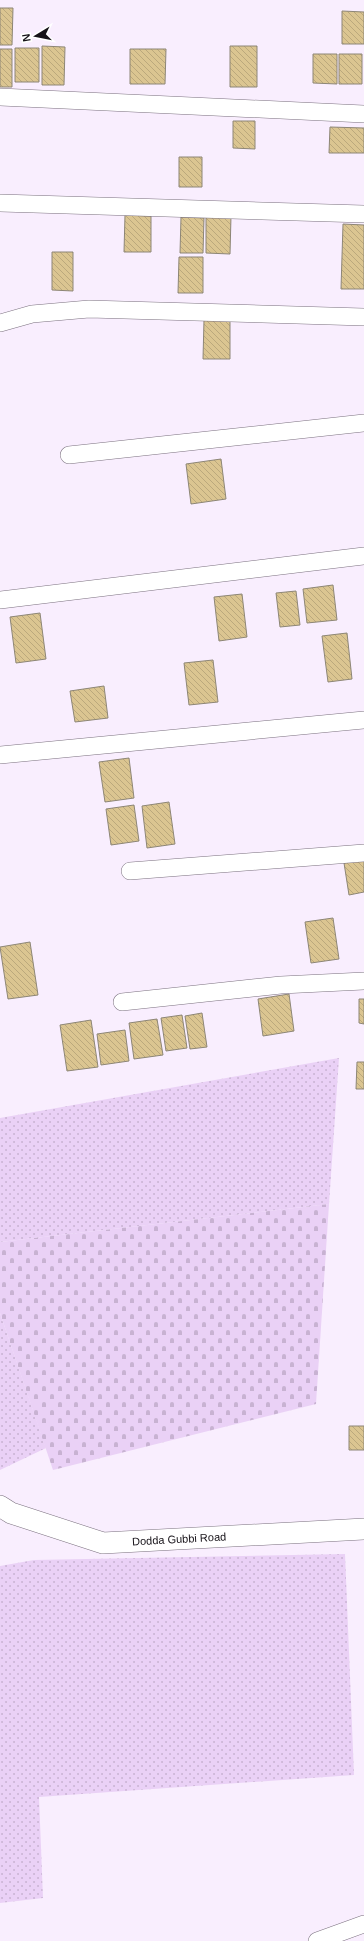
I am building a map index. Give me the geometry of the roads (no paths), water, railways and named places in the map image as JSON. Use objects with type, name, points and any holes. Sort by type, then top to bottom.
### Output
[{"type":"main road","name":"Dodda Gubbi Road","points":[[0,1506],[11,1513],[103,1543],[364,1529]]},
{"type":"street","points":[[0,97],[364,114]]},
{"type":"street","points":[[0,203],[364,214]]},
{"type":"street","points":[[0,323],[32,314],[89,310],[364,317]]},
{"type":"street","points":[[69,455],[364,423]]},
{"type":"street","points":[[0,600],[364,556]]},
{"type":"street","points":[[0,755],[364,720]]},
{"type":"street","points":[[130,871],[364,853]]},
{"type":"street","points":[[122,1002],[281,985],[364,982]]},
{"type":"street","points":[[317,1941],[364,1924]]}]
